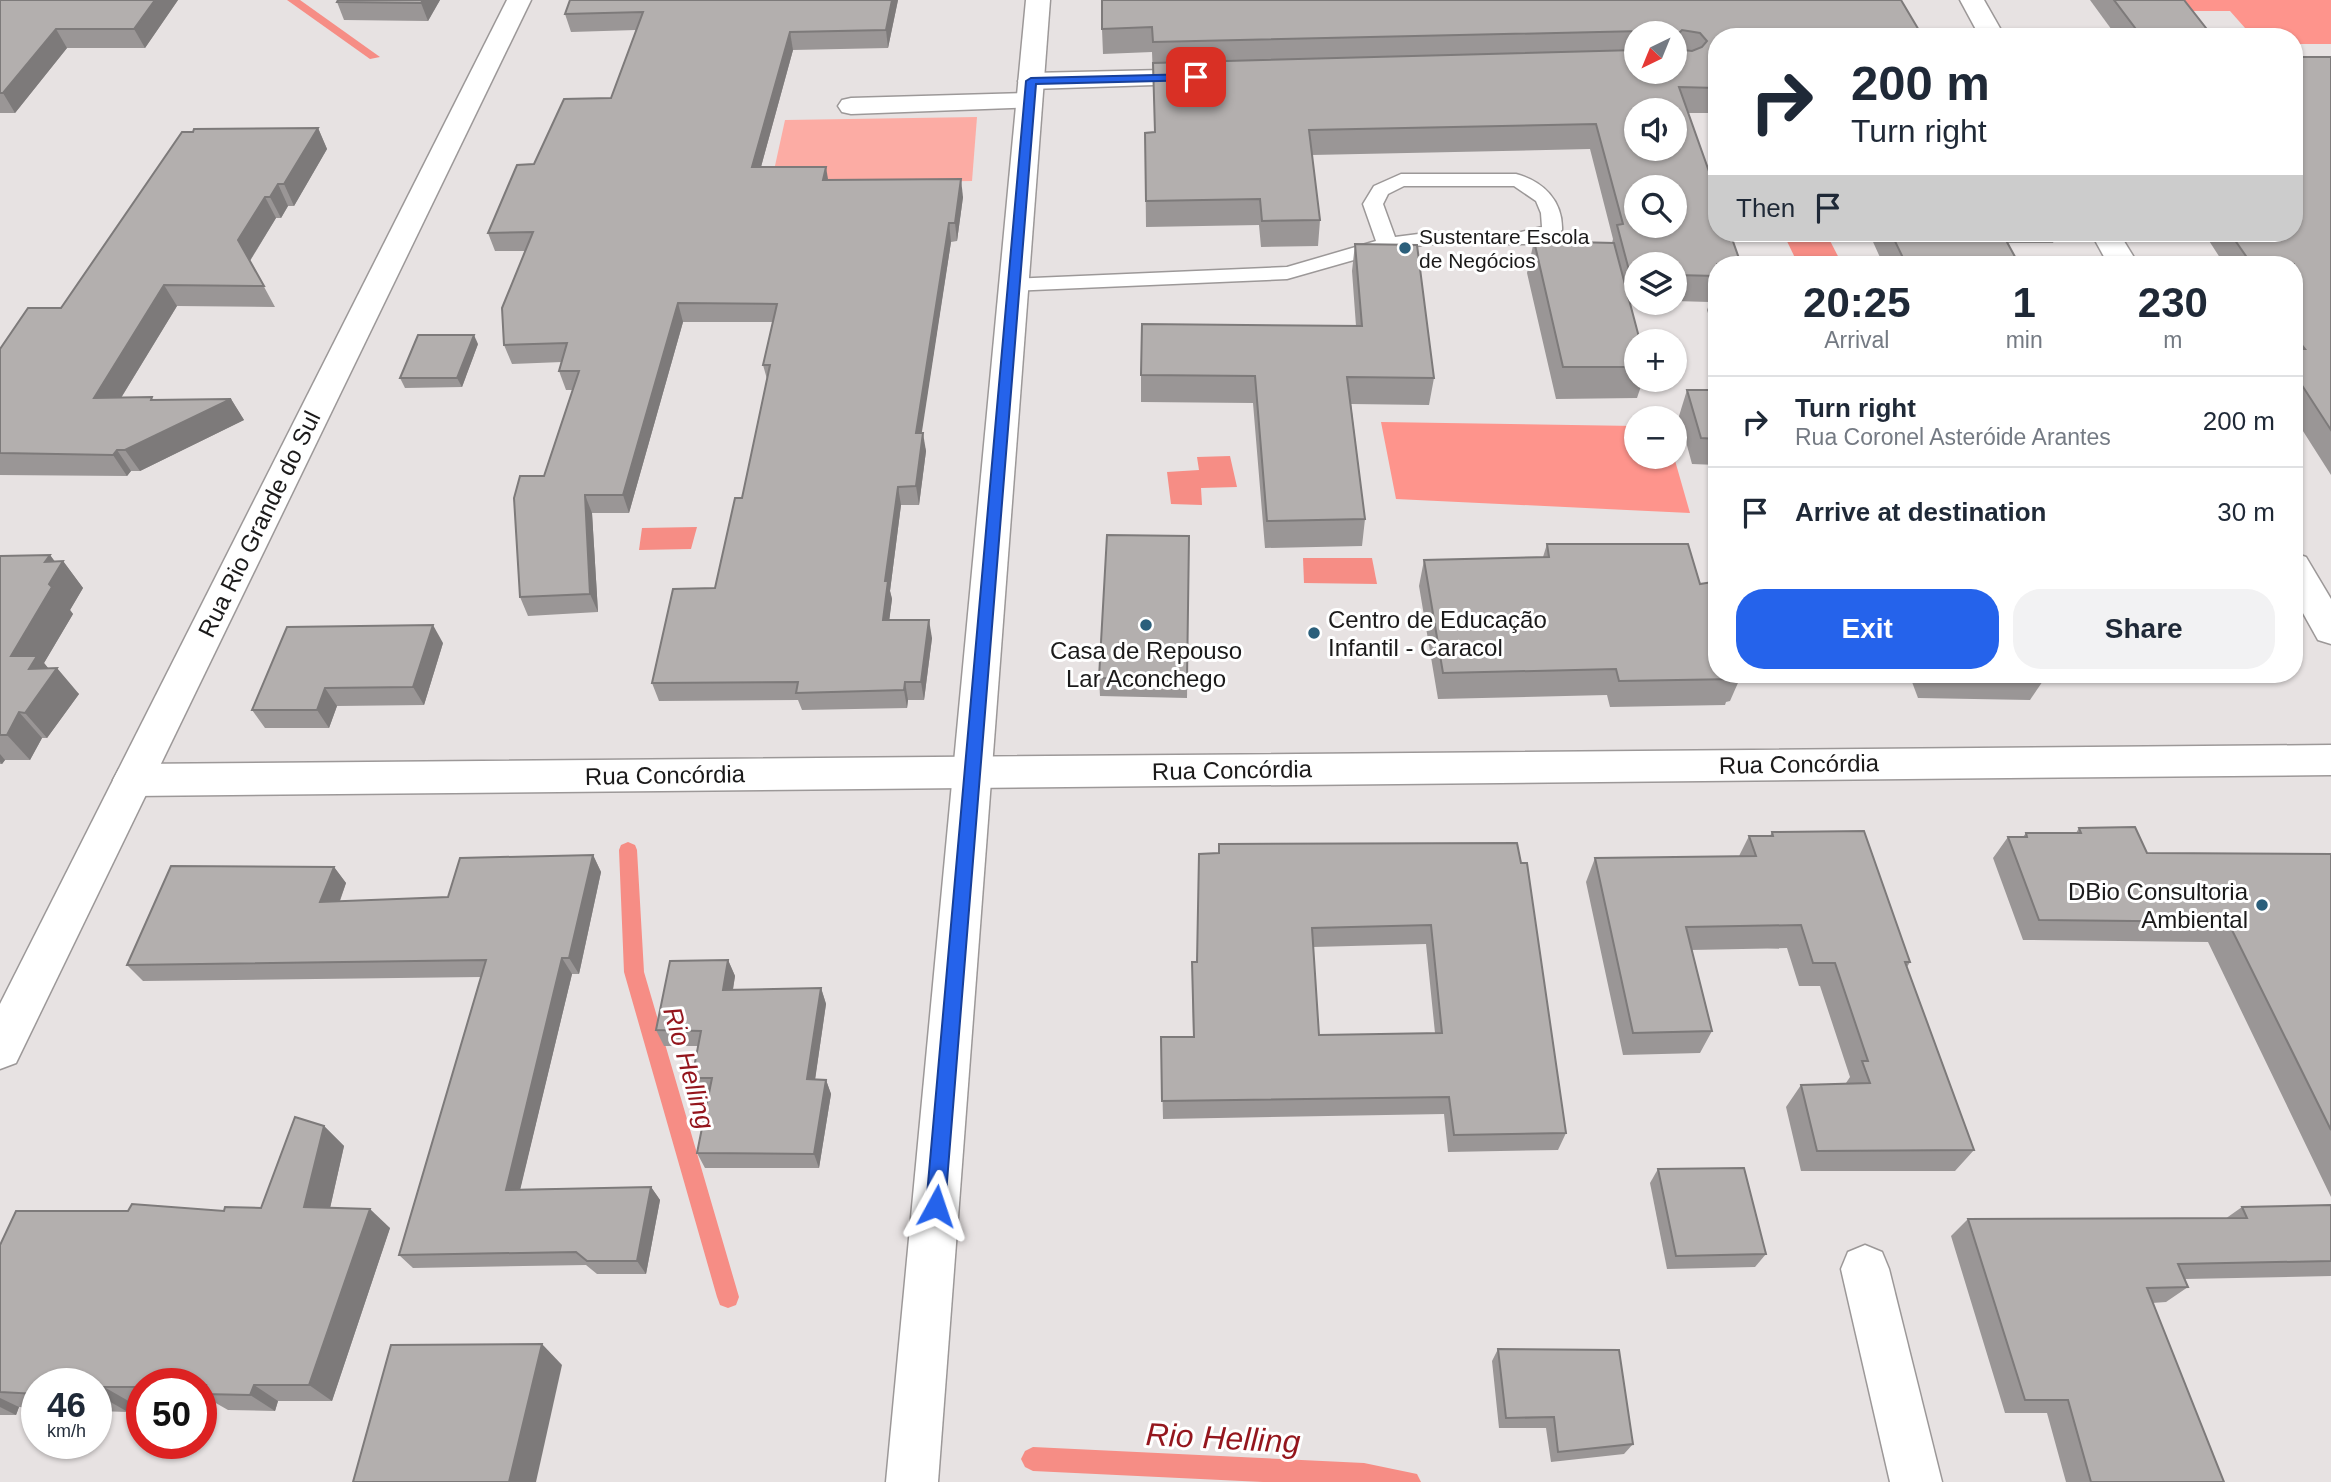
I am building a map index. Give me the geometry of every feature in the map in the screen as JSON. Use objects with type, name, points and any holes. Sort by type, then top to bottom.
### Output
[{"type":"main road","name":"Rua Rio Grande do Sul","points":[[0,1049],[519,0]]},
{"type":"main road","points":[[912,1482],[1038,0]]},
{"type":"main road","points":[[1972,0],[1988,28]]},
{"type":"main road","points":[[851,106],[1238,76]]},
{"type":"main road","points":[[2303,582],[2331,630]]},
{"type":"main road","name":"Rua Concórdia","points":[[133,780],[2331,760]]},
{"type":"main road","points":[[1865,1269],[1916,1482]]},
{"type":"lane","points":[[1013,285],[1287,273],[1323,266],[1387,243],[1432,238],[1535,238],[1552,230],[1553,221],[1539,191],[1530,184],[1516,180],[1401,180],[1381,190],[1373,204],[1387,243]]},
{"type":"shaded area","points":[[2167,0],[2331,0],[2331,44],[2303,44],[2303,28],[2245,28],[2230,11],[2176,11]]},
{"type":"shaded area","points":[[977,117],[972,181],[771,184],[785,120]]},
{"type":"shaded area","points":[[1787,242],[1831,242],[1838,256],[1794,256]]},
{"type":"shaded area","points":[[1381,422],[1624,426],[1624,469],[1677,469],[1690,513],[1396,499]]},
{"type":"shaded area","points":[[1230,456],[1237,487],[1201,488],[1202,505],[1171,504],[1167,472],[1199,470],[1197,457]]},
{"type":"shaded area","points":[[697,527],[691,549],[639,550],[642,528]]},
{"type":"shaded area","points":[[1303,558],[1372,558],[1377,584],[1304,583]]},
{"type":"building","points":[[0,0],[155,0],[134,29],[56,29],[3,93],[0,93]]},
{"type":"building","points":[[423,0],[421,3],[337,2]]},
{"type":"building","points":[[570,0],[892,0],[886,30],[790,32],[752,167],[826,167],[823,180],[961,179],[955,223],[949,223],[916,433],[923,433],[916,486],[898,487],[885,581],[888,581],[883,620],[929,620],[921,682],[905,682],[904,690],[796,693],[798,682],[652,683],[673,589],[715,588],[735,498],[742,498],[770,365],[763,365],[777,304],[678,303],[623,495],[585,495],[590,594],[520,597],[514,498],[520,476],[544,476],[579,371],[559,371],[567,343],[504,345],[502,308],[533,232],[488,233],[517,165],[534,164],[564,99],[611,98],[643,12],[565,14]]},
{"type":"building","points":[[1102,0],[1901,0],[1918,28],[1708,28],[1708,88],[1679,87],[1683,98],[1624,98],[1624,161],[1687,161],[1687,110],[1708,169],[1708,242],[1733,242],[1738,256],[1708,256],[1708,276],[1687,275],[1687,252],[1624,252],[1617,225],[1623,224],[1596,124],[1309,130],[1320,220],[1262,221],[1260,199],[1146,201],[1145,133],[1155,132],[1153,63],[1624,50],[1624,84],[1687,84],[1687,50],[1702,47],[1707,41],[1700,33],[1687,31],[1687,21],[1624,21],[1624,31],[1153,42],[1152,27],[1102,29]]},
{"type":"building","points":[[2114,0],[2184,0],[2206,28],[2135,28]]},
{"type":"building","points":[[2303,57],[2331,57],[2331,430],[2303,387],[2303,256],[2246,256],[2236,242],[2303,242]]},
{"type":"building","points":[[318,128],[284,184],[278,184],[270,197],[265,197],[238,240],[264,286],[164,285],[94,398],[231,399],[125,450],[117,450],[113,455],[0,453],[0,349],[28,308],[61,308],[182,132],[193,132],[194,129]]},
{"type":"building","points":[[1534,241],[1614,243],[1624,281],[1624,315],[1633,315],[1637,329],[1624,329],[1624,367],[1563,367]]},
{"type":"building","points":[[1895,242],[2007,242],[2015,256],[1902,256]]},
{"type":"building","points":[[1355,244],[1417,245],[1434,378],[1347,377],[1365,519],[1267,521],[1255,376],[1141,375],[1142,324],[1362,326]]},
{"type":"building","points":[[418,335],[474,335],[457,378],[400,378]]},
{"type":"building","points":[[1687,390],[1708,390],[1708,438],[1701,438]]},
{"type":"building","name":"Casa de Repouso Lar Aconchego","points":[[1107,535],[1189,536],[1187,680],[1099,678]]},
{"type":"building","points":[[1547,544],[1688,544],[1700,584],[1708,583],[1708,679],[1619,681],[1616,669],[1443,673],[1424,560],[1549,557]]},
{"type":"building","points":[[50,555],[45,562],[63,561],[49,584],[52,587],[11,656],[37,656],[29,669],[57,668],[25,713],[19,712],[7,735],[0,735],[0,556]]},
{"type":"building","points":[[433,625],[413,687],[325,688],[317,710],[252,710],[287,627]]},
{"type":"building","points":[[2135,827],[2147,853],[2331,854],[2331,1130],[2228,922],[2039,920],[2008,837],[2027,837],[2026,833],[2081,833],[2079,828]]},
{"type":"building","points":[[1864,831],[1910,962],[1905,962],[1974,1150],[1817,1151],[1801,1085],[1870,1083],[1862,1061],[1868,1061],[1835,963],[1813,963],[1801,925],[1686,927],[1712,1031],[1633,1033],[1595,858],[1756,856],[1749,836],[1773,836],[1772,832]]},
{"type":"building","points":[[1517,843],[1521,863],[1527,863],[1566,1133],[1454,1135],[1449,1097],[1162,1101],[1161,1037],[1194,1037],[1192,962],[1197,962],[1199,854],[1219,853],[1219,844]],"holes":[[[1431,925],[1442,1033],[1319,1035],[1312,928]]]},
{"type":"building","points":[[593,855],[569,958],[562,958],[506,1190],[651,1187],[637,1261],[587,1261],[576,1252],[399,1255],[486,960],[127,965],[171,866],[334,867],[320,902],[448,897],[460,858]]},
{"type":"building","points":[[728,960],[723,990],[821,988],[807,1079],[826,1080],[814,1154],[697,1153],[712,1078],[692,1078],[701,1031],[656,1030],[670,961]]},
{"type":"building","points":[[295,1117],[324,1126],[304,1207],[370,1209],[309,1385],[254,1385],[250,1395],[217,1394],[217,1368],[126,1368],[126,1387],[112,1387],[112,1368],[21,1368],[21,1393],[0,1392],[0,1245],[16,1211],[128,1211],[132,1204],[224,1211],[225,1207],[261,1208]]},
{"type":"building","points":[[1744,1168],[1766,1254],[1676,1256],[1658,1169]]},
{"type":"building","points":[[2331,1205],[2331,1261],[2178,1264],[2188,1287],[2147,1288],[2224,1482],[2091,1482],[2068,1400],[2025,1400],[1968,1219],[2247,1218],[2242,1207]]},
{"type":"building","points":[[542,1344],[509,1482],[353,1482],[391,1345]]},
{"type":"building","points":[[1498,1349],[1619,1350],[1633,1444],[1558,1452],[1554,1417],[1506,1418]]},
{"type":"waterway","name":"Rio Helling","points":[[293,0],[374,57]]},
{"type":"waterway","name":"Rio Helling","points":[[628,850],[634,972],[728,1297]]},
{"type":"waterway","name":"Rio Helling","points":[[1033,1459],[1364,1475],[1409,1482]]},
{"type":"place","name":"Sustentare Escola de Negócios","points":[[1405,248]]},
{"type":"place","name":"Casa de Repouso Lar Aconchego","points":[[1146,625]]},
{"type":"place","name":"Centro de Educação Infantil - Caracol","points":[[1314,633]]},
{"type":"place","name":"DBio Consultoria Ambiental","points":[[2262,905]]},
{"type":"route","points":[[936,1206],[1031,81],[1196,77]]}]
